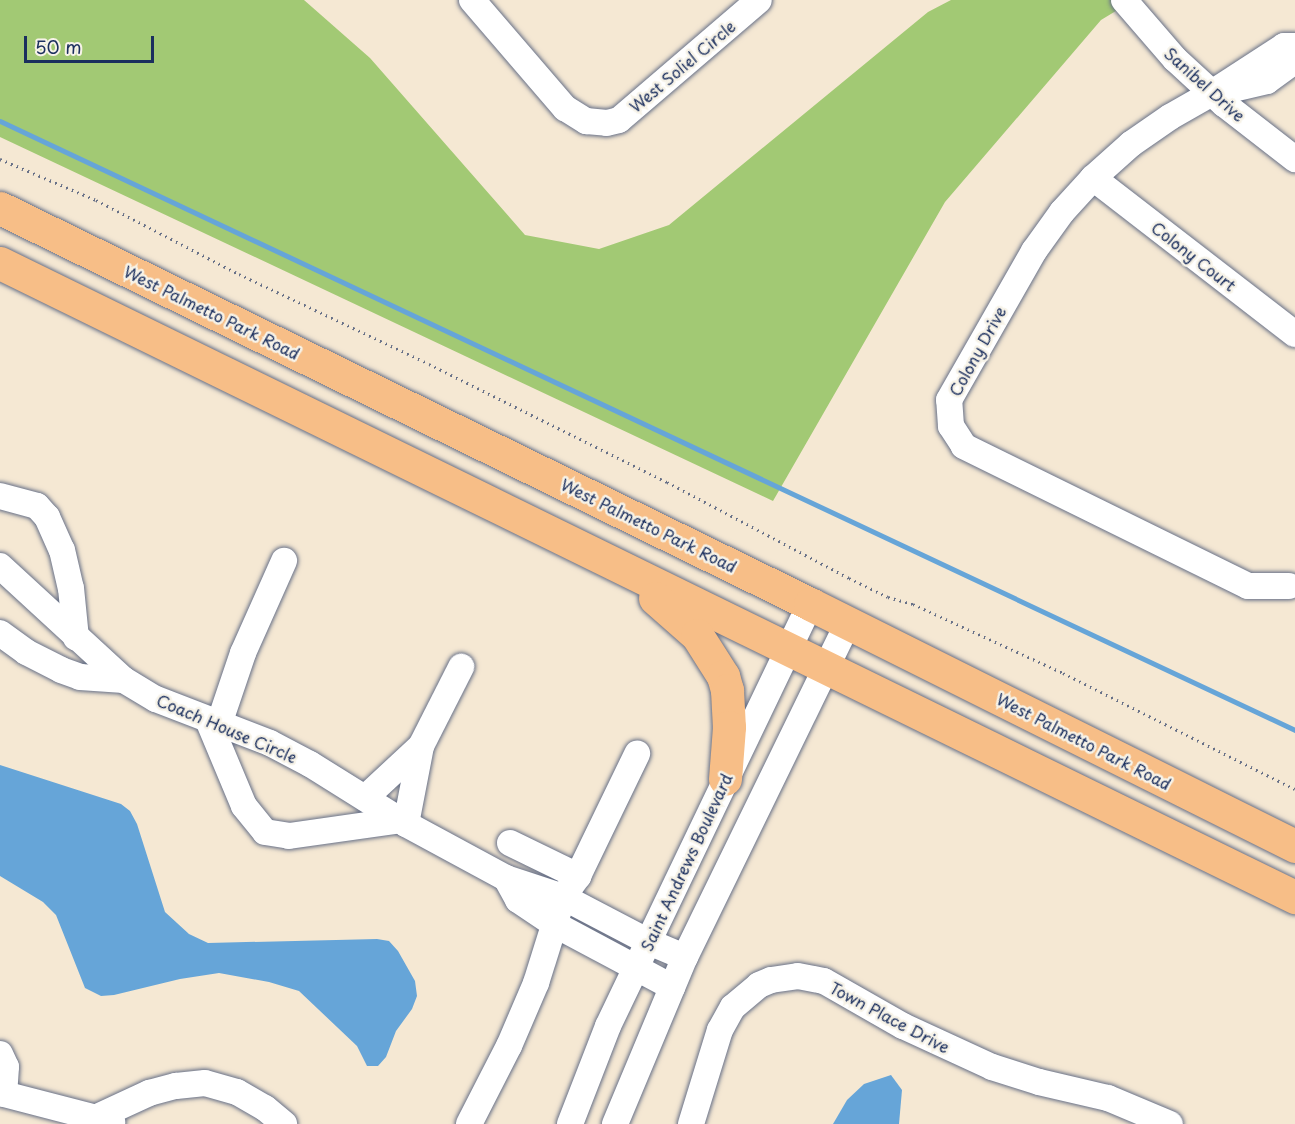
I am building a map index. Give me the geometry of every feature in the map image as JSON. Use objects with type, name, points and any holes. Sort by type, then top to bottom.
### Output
[{"type":"main road","name":"West Palmetto Park Road","points":[[0,208],[848,622],[1295,846]]},
{"type":"main road","points":[[0,263],[1295,897]]},
{"type":"main road","points":[[151,337],[173,293]]},
{"type":"main road","points":[[614,564],[697,635],[718,664],[727,690],[725,779]]},
{"type":"street","name":"West Soliel Circle","points":[[472,0],[575,117],[586,121],[608,123],[619,120],[759,0]]},
{"type":"street","name":"Sanibel Drive","points":[[1124,0],[1175,59],[1212,93],[1295,159]]},
{"type":"street","points":[[1212,93],[1284,46],[1295,46]]},
{"type":"street","points":[[1212,93],[1267,81],[1295,61]]},
{"type":"street","name":"Colony Drive","points":[[1212,93],[1170,117],[1131,144],[1093,178],[1062,212],[1034,251],[954,388],[949,400],[951,426],[964,446],[1248,586],[1289,586]]},
{"type":"street","name":"Colony Court","points":[[1093,178],[1295,334]]},
{"type":"street","points":[[0,496],[37,506],[47,517],[64,559],[71,588],[76,638]]},
{"type":"street","points":[[284,561],[214,722],[244,806],[265,832],[289,836],[403,822],[422,746],[461,667]]},
{"type":"street","name":"Coach House Circle","points":[[0,566],[124,680],[156,699],[270,743],[310,764],[403,822],[506,878],[562,897],[649,942],[685,957]]},
{"type":"street","name":"Saint Andrews Boulevard","points":[[570,1124],[608,1026],[810,604]]},
{"type":"street","points":[[615,1124],[685,957],[848,622]]},
{"type":"street","points":[[0,633],[26,652],[61,670],[80,677],[124,680]]},
{"type":"street","points":[[365,798],[422,746]]},
{"type":"street","points":[[469,1124],[536,983],[562,897],[578,876],[637,754]]},
{"type":"street","points":[[510,843],[578,876]]},
{"type":"street","name":"Coach House Circle","points":[[506,878],[518,900],[554,924],[636,970],[672,987]]},
{"type":"street","name":"Town Place Drive","points":[[691,1124],[720,1030],[733,1007],[759,985],[771,980],[798,976],[824,981],[903,1026],[992,1067],[1039,1082],[1108,1098],[1170,1124]]},
{"type":"street","points":[[0,1054],[6,1066],[2,1093],[106,1121],[149,1093],[176,1086],[205,1083],[237,1092],[265,1108],[284,1124]]},
{"type":"path","points":[[0,159],[96,200],[239,274],[440,369],[678,487],[849,579],[888,597],[913,603],[1063,673],[1295,789]]},
{"type":"green space","points":[[0,0],[304,0],[370,58],[525,235],[599,249],[669,225],[928,12],[951,0],[1134,0],[1101,20],[945,202],[773,501],[0,137]]},
{"type":"water","points":[[0,765],[121,804],[130,811],[137,824],[165,912],[189,934],[208,943],[377,939],[389,941],[398,951],[415,981],[417,996],[412,1009],[396,1031],[386,1057],[378,1066],[367,1066],[357,1046],[299,991],[269,982],[219,973],[180,979],[114,995],[101,996],[85,988],[56,915],[43,902],[0,876]]},
{"type":"water","points":[[891,1075],[902,1090],[899,1124],[833,1124],[847,1100],[864,1084]]},
{"type":"waterway","points":[[0,121],[1295,730]]}]
